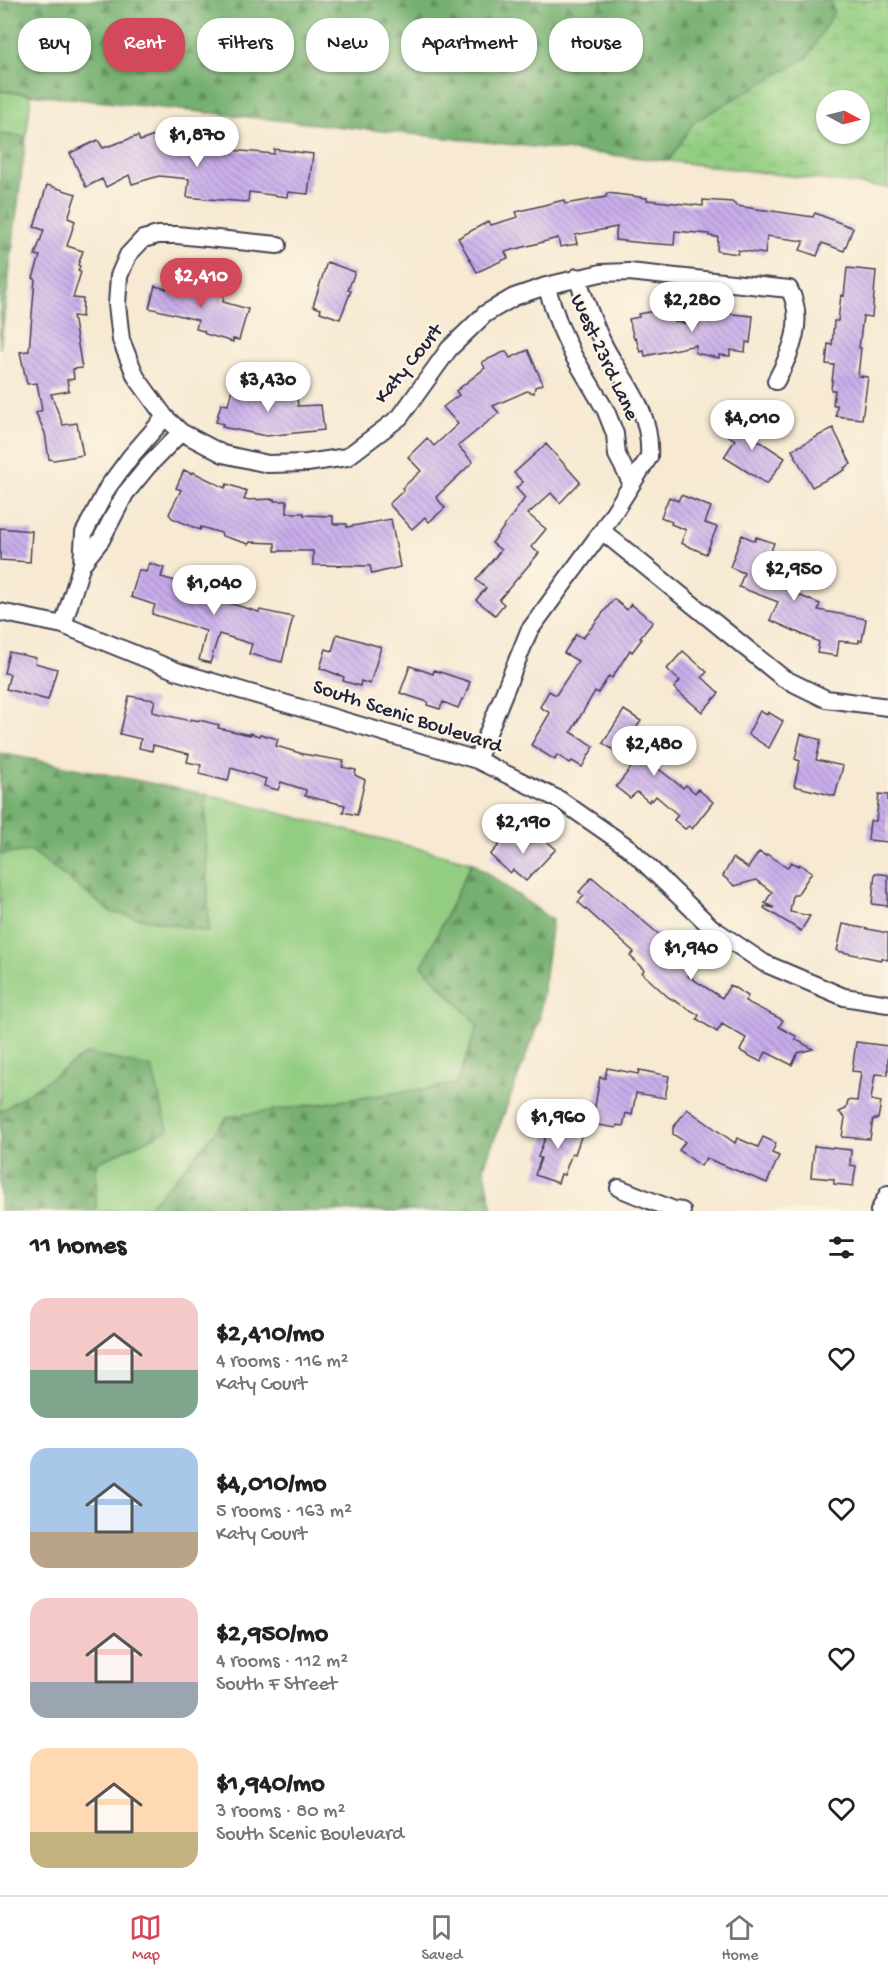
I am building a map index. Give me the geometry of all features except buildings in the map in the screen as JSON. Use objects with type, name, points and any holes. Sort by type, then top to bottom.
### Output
[{"type":"street","name":"Katy Court","points":[[278,245],[158,235],[143,239],[128,255],[119,276],[117,304],[121,340],[136,377],[165,417],[181,432],[224,454],[268,464],[307,463],[347,457],[400,417],[448,349],[485,314],[514,297],[577,277],[602,273],[629,272],[789,289],[795,300],[797,314],[794,338],[788,360],[776,381]]},
{"type":"street","name":"West 23rd Lane","points":[[477,760],[529,631],[602,531],[649,457],[650,444],[646,425],[631,387],[607,351],[592,321],[577,277]]},
{"type":"street","name":"West 23rd Lane","points":[[546,286],[573,355],[606,411],[615,434],[617,455],[631,482]]},
{"type":"street","points":[[63,625],[82,564],[84,533],[108,487],[165,417]]},
{"type":"street","points":[[82,564],[101,540],[125,494],[181,432]]},
{"type":"street","points":[[602,531],[783,678],[826,699],[888,707]]},
{"type":"street","name":"South Scenic Boulevard","points":[[0,612],[63,625],[179,672],[477,760],[560,800],[629,848],[712,928],[764,963],[844,997],[888,1004]]},
{"type":"street","points":[[619,1188],[676,1211]]},
{"type":"street","points":[[879,1211],[888,1194]]},
{"type":"green space","points":[[0,0],[830,0],[834,12],[808,57],[694,122],[669,161],[0,91]]},
{"type":"green space","points":[[830,0],[888,0],[888,188],[669,161],[694,122],[808,57],[834,12]]},
{"type":"green space","points":[[0,91],[31,95],[26,137],[0,134]]},
{"type":"green space","points":[[0,134],[26,137],[0,349]]},
{"type":"green space","points":[[0,753],[205,794],[209,932],[111,912],[32,851],[0,854]]},
{"type":"green space","points":[[205,794],[472,862],[422,966],[478,1025],[457,1084],[228,1117],[149,1206],[149,1211],[96,1211],[96,1163],[168,1130],[88,1053],[0,1112],[0,854],[32,851],[111,912],[209,932]]},
{"type":"green space","points":[[472,862],[552,920],[539,1021],[484,1167],[493,1211],[149,1211],[149,1206],[228,1117],[457,1084],[478,1025],[422,966]]},
{"type":"green space","points":[[88,1053],[152,1068],[168,1130],[96,1163],[96,1211],[0,1211],[0,1112]]}]
